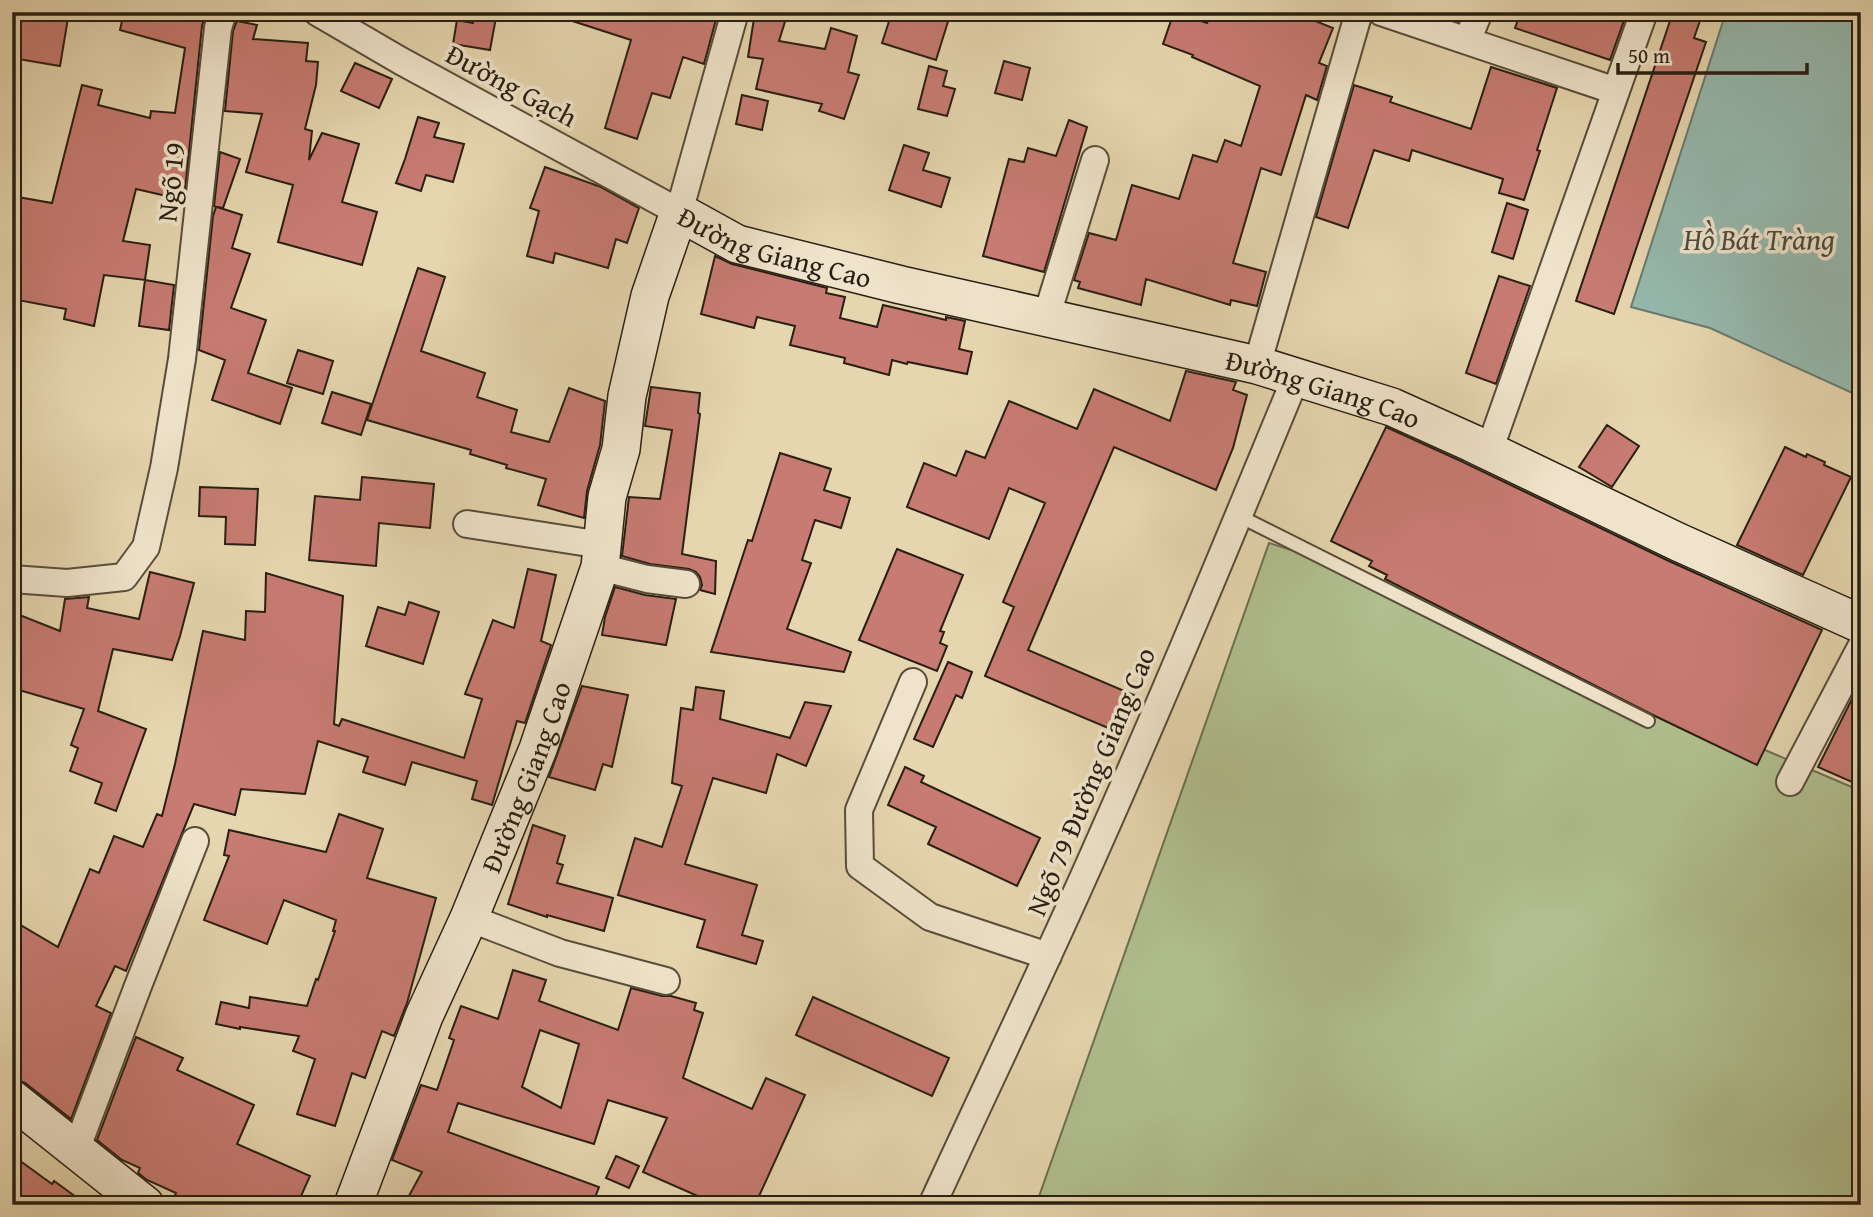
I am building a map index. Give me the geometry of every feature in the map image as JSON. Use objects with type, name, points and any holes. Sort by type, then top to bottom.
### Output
[{"type":"street","name":"Ngõ 19","points":[[12,579],[67,583],[124,577],[146,547],[164,468],[182,359],[218,28],[223,12]]},
{"type":"street","points":[[679,212],[735,12]]},
{"type":"street","points":[[1257,365],[1359,12]]},
{"type":"street","points":[[1381,12],[1616,92]]},
{"type":"street","points":[[1467,41],[1479,12]]},
{"type":"street","points":[[1489,451],[1644,12]]},
{"type":"street","name":"Đường Gạch","points":[[329,16],[679,212]]},
{"type":"street","points":[[1046,318],[1095,160]]},
{"type":"street","name":"Đường Giang Cao","points":[[353,1205],[424,1016],[469,918],[538,749],[601,556],[607,497],[621,449],[627,396],[650,296],[679,212],[737,244],[901,285],[1257,365],[1392,407],[1678,542],[1861,624]]},
{"type":"street","name":"Ngõ 79 Đường Giang Cao","points":[[932,1205],[1101,839],[1296,377]]},
{"type":"street","points":[[467,524],[601,556],[647,579],[686,584]]},
{"type":"street","points":[[1790,782],[1861,647]]},
{"type":"street","points":[[913,682],[859,810],[860,866],[930,917],[1048,956]]},
{"type":"street","points":[[76,1150],[195,841]]},
{"type":"street","points":[[469,918],[560,953],[666,981]]},
{"type":"street","points":[[12,1099],[145,1205]]},
{"type":"lane","points":[[1239,516],[1648,721]]},
{"type":"green space","points":[[1269,543],[1316,558],[1861,791],[1861,1205],[1036,1205]]},
{"type":"water","name":"Hồ Bát Tràng","points":[[1726,12],[1861,12],[1861,397],[1710,328],[1631,307]]},
{"type":"building","points":[[12,12],[69,12],[60,66],[12,58]]},
{"type":"building","points":[[124,12],[206,12],[202,26],[184,200],[136,189],[123,241],[150,245],[145,280],[104,275],[94,326],[64,319],[66,309],[12,299],[12,196],[52,203],[82,85],[102,90],[98,105],[150,118],[151,111],[175,113],[185,48],[120,30]]},
{"type":"building","points":[[474,12],[497,12],[490,50],[453,44],[457,20],[473,23]]},
{"type":"building","points":[[558,12],[718,12],[704,64],[683,57],[670,98],[652,93],[637,139],[605,128],[631,40],[557,16]]},
{"type":"building","points":[[755,12],[788,12],[779,41],[825,49],[831,28],[857,36],[848,72],[859,75],[844,119],[819,111],[822,104],[756,89],[763,59],[748,57]]},
{"type":"building","points":[[892,12],[951,12],[936,60],[882,43]]},
{"type":"building","points":[[1174,12],[1207,23],[1212,12],[1293,12],[1333,28],[1319,63],[1327,66],[1317,100],[1306,95],[1281,175],[1261,168],[1233,263],[1266,272],[1257,306],[1231,300],[1230,305],[1146,279],[1141,305],[1078,288],[1080,282],[1074,280],[1089,233],[1116,240],[1132,185],[1179,199],[1193,155],[1217,162],[1225,140],[1241,146],[1260,86],[1163,44]]},
{"type":"building","points":[[1521,12],[1627,12],[1610,60],[1515,28]]},
{"type":"building","points":[[1673,12],[1703,12],[1694,38],[1706,42],[1614,314],[1576,301]]},
{"type":"building","points":[[237,21],[257,25],[253,39],[308,43],[306,61],[318,62],[316,85],[305,129],[312,131],[309,160],[322,133],[359,144],[342,202],[377,212],[362,265],[278,242],[293,185],[246,172],[262,114],[225,111],[233,31]]},
{"type":"building","points":[[1004,61],[1030,68],[1022,100],[995,93]]},
{"type":"building","points":[[355,63],[392,79],[379,108],[341,91]]},
{"type":"building","points":[[929,66],[947,71],[943,86],[955,89],[947,116],[918,109]]},
{"type":"building","points":[[1491,67],[1557,88],[1524,200],[1499,193],[1503,179],[1412,150],[1409,161],[1374,150],[1348,228],[1316,217],[1354,85],[1392,97],[1390,102],[1471,129]]},
{"type":"building","points":[[742,95],[768,101],[762,130],[736,124]]},
{"type":"building","points":[[418,117],[439,123],[434,137],[464,144],[453,182],[426,175],[421,191],[396,183]]},
{"type":"building","points":[[1069,120],[1087,127],[1044,272],[983,256],[1009,159],[1024,162],[1028,148],[1056,156]]},
{"type":"building","points":[[904,145],[929,153],[923,170],[950,178],[941,207],[889,190]]},
{"type":"building","points":[[220,152],[240,159],[223,208],[217,207],[242,215],[232,248],[250,254],[231,308],[266,320],[248,373],[292,388],[280,424],[212,400],[225,360],[199,350]]},
{"type":"building","points":[[545,167],[601,187],[639,208],[627,243],[616,239],[608,268],[555,253],[553,263],[527,256],[539,211],[530,208]]},
{"type":"building","points":[[1507,203],[1528,210],[1513,259],[1492,252]]},
{"type":"building","points":[[715,256],[732,264],[827,288],[826,293],[845,297],[840,318],[877,327],[883,305],[946,320],[946,317],[965,321],[959,349],[972,352],[967,374],[892,360],[889,375],[844,363],[845,358],[790,345],[795,326],[757,317],[754,328],[701,314]]},
{"type":"building","points":[[418,268],[445,277],[421,351],[485,373],[477,397],[517,410],[511,432],[549,442],[569,388],[605,401],[600,445],[587,491],[584,518],[538,505],[546,479],[506,468],[507,465],[470,454],[471,450],[367,420]]},
{"type":"building","points":[[1499,276],[1530,286],[1496,384],[1466,373]]},
{"type":"building","points":[[145,280],[174,285],[169,330],[139,326]]},
{"type":"building","points":[[298,350],[333,361],[323,394],[287,383]]},
{"type":"building","points":[[1186,371],[1236,382],[1233,390],[1247,395],[1233,448],[1216,490],[1114,447],[1028,650],[1136,696],[1120,733],[985,676],[1014,607],[1003,602],[1045,503],[1009,488],[989,539],[907,507],[924,463],[956,476],[966,451],[985,458],[1009,401],[1077,429],[1094,389],[1170,421]]},
{"type":"building","points":[[651,387],[700,393],[700,414],[682,554],[716,561],[715,594],[700,590],[700,577],[689,569],[650,564],[622,556],[629,497],[660,499],[672,430],[645,426]]},
{"type":"building","points":[[332,392],[371,404],[361,435],[322,423]]},
{"type":"building","points":[[1607,425],[1639,446],[1612,487],[1579,467]]},
{"type":"building","points":[[1386,427],[1822,630],[1757,765],[1385,579],[1387,575],[1369,566],[1372,561],[1331,541]]},
{"type":"building","points":[[1785,447],[1825,462],[1824,465],[1851,477],[1803,575],[1737,545]]},
{"type":"building","points":[[780,453],[831,469],[824,490],[850,498],[841,528],[815,520],[802,560],[811,563],[787,629],[851,652],[844,672],[711,652],[748,540],[752,541]]},
{"type":"building","points":[[362,477],[434,484],[430,528],[379,523],[376,566],[309,560],[315,496],[360,500]]},
{"type":"building","points":[[200,487],[258,489],[255,545],[225,544],[226,517],[199,516]]},
{"type":"building","points":[[897,549],[963,575],[940,631],[944,632],[940,643],[947,646],[937,671],[859,640]]},
{"type":"building","points":[[528,569],[556,575],[541,641],[551,645],[525,723],[517,721],[492,805],[472,799],[477,781],[412,762],[405,785],[363,772],[368,757],[318,741],[305,794],[241,789],[235,815],[194,804],[126,971],[115,966],[96,1006],[111,1013],[71,1119],[25,1083],[12,1078],[12,920],[58,947],[90,869],[99,873],[114,836],[143,847],[157,814],[162,816],[203,631],[245,640],[246,611],[265,612],[266,573],[343,596],[334,724],[339,726],[342,719],[464,758],[482,699],[465,694],[493,620],[514,628]]},
{"type":"building","points":[[150,572],[194,583],[172,660],[113,649],[98,711],[146,729],[116,811],[95,803],[102,783],[70,771],[78,748],[71,745],[84,709],[12,688],[12,612],[60,631],[65,599],[89,597],[87,608],[139,619]]},
{"type":"building","points":[[615,587],[676,599],[666,645],[602,635]]},
{"type":"building","points":[[409,602],[439,612],[423,664],[366,646],[378,607],[405,615]]},
{"type":"building","points":[[948,662],[972,672],[962,698],[956,695],[933,747],[914,739]]},
{"type":"building","points":[[1861,681],[1861,786],[1818,767]]},
{"type":"building","points":[[582,686],[628,695],[612,767],[603,764],[595,790],[549,777]]},
{"type":"building","points":[[696,687],[724,691],[720,719],[790,738],[805,702],[831,706],[806,766],[777,754],[766,793],[713,778],[685,864],[757,885],[742,935],[763,941],[756,964],[697,947],[705,920],[618,895],[635,838],[662,847],[682,786],[672,783],[681,708],[693,710]]},
{"type":"building","points":[[905,767],[924,776],[921,782],[1040,838],[1017,886],[928,844],[936,827],[888,805]]},
{"type":"building","points":[[339,814],[383,829],[367,878],[436,898],[407,1003],[394,1036],[382,1031],[365,1078],[352,1073],[335,1126],[297,1114],[315,1059],[293,1051],[299,1036],[216,1024],[221,1002],[249,1008],[250,997],[307,1006],[335,931],[336,920],[284,900],[267,944],[204,920],[229,856],[224,855],[229,830],[326,852]]},
{"type":"building","points":[[533,825],[565,836],[557,863],[563,865],[557,883],[613,898],[604,931],[508,904]]},
{"type":"building","points":[[513,970],[546,980],[539,1001],[618,1030],[631,988],[696,1003],[694,1010],[703,1013],[683,1078],[752,1109],[766,1078],[805,1095],[755,1205],[718,1205],[643,1172],[667,1118],[608,1100],[594,1144],[458,1103],[448,1132],[599,1187],[592,1205],[404,1205],[422,1172],[392,1160],[421,1085],[437,1090],[454,1040],[449,1038],[461,1006],[498,1019]],"holes":[[[540,1030],[579,1044],[561,1108],[522,1087]]]},
{"type":"building","points":[[813,997],[949,1058],[932,1096],[796,1035]]},
{"type":"building","points":[[136,1037],[183,1058],[177,1070],[254,1105],[237,1144],[310,1176],[297,1205],[171,1205],[176,1193],[147,1180],[138,1173],[140,1168],[122,1160],[97,1140]]},
{"type":"building","points":[[12,1155],[52,1184],[54,1181],[87,1205],[12,1205]]},
{"type":"building","points":[[616,1156],[639,1166],[629,1188],[606,1178]]}]
